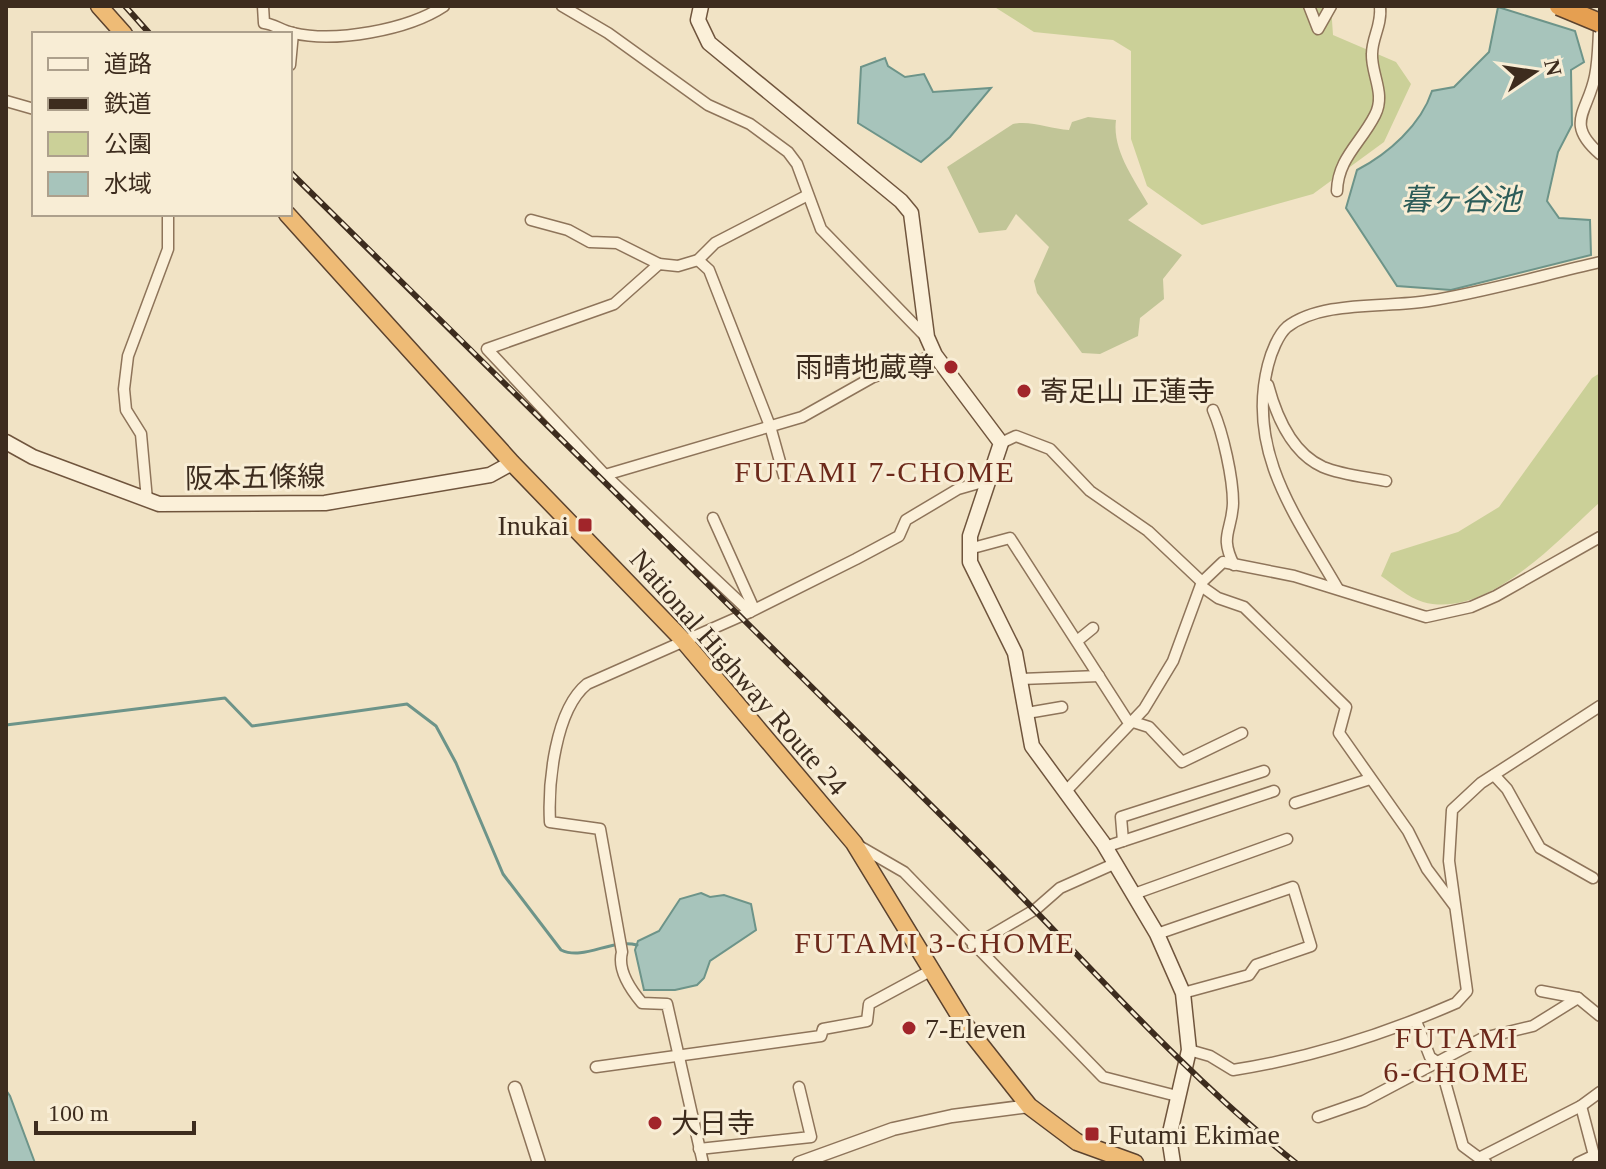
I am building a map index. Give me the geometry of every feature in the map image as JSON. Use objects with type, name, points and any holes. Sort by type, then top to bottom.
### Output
[{"type":"highway","points":[[99,6],[122,32]]},
{"type":"highway","points":[[1559,6],[1600,23]]},
{"type":"highway","name":"National Highway Route 24","points":[[289,216],[512,463],[682,639],[854,843],[965,1025],[1029,1106],[1077,1142],[1135,1163]]},
{"type":"main road","points":[[701,6],[698,20],[709,43],[901,201],[911,213],[916,230],[927,337],[935,355],[1001,443],[986,481],[969,549],[973,571],[1015,653],[1032,746],[1067,790],[1116,863],[1157,934],[1183,993],[1189,1050],[1168,1142],[1173,1163]]},
{"type":"main road","name":"阪本五條線","points":[[6,442],[33,457],[159,504],[205,506],[325,503],[490,475],[512,463]]},
{"type":"street","points":[[263,6],[264,23],[290,32]]},
{"type":"street","points":[[292,44],[293,33],[347,35],[393,28],[444,6]]},
{"type":"street","points":[[562,6],[608,33],[708,105],[750,124],[788,152],[797,164],[806,196],[821,229],[927,337]]},
{"type":"street","points":[[1309,6],[1318,29],[1331,6]]},
{"type":"street","points":[[1337,191],[1342,165],[1377,112],[1379,86],[1371,54],[1382,23],[1380,6]]},
{"type":"street","points":[[1600,16],[1595,77],[1580,116],[1583,139],[1600,154]]},
{"type":"street","points":[[6,101],[32,108]]},
{"type":"street","points":[[531,220],[568,230],[590,242],[617,243],[659,264],[678,266],[698,260],[715,243],[806,196]]},
{"type":"street","points":[[147,500],[141,434],[126,410],[124,389],[128,356],[168,249],[168,216]]},
{"type":"street","points":[[698,260],[709,270],[770,426],[784,476]]},
{"type":"street","points":[[1338,589],[1278,488],[1269,459],[1263,414],[1265,375],[1271,354],[1285,328],[1308,317],[1355,306],[1435,300],[1600,262]]},
{"type":"street","points":[[659,264],[614,304],[487,349],[605,475],[752,611]]},
{"type":"street","points":[[605,475],[802,417],[873,377],[935,355]]},
{"type":"street","points":[[1265,375],[1278,419],[1313,461],[1324,467],[1386,481]]},
{"type":"street","points":[[1213,410],[1224,437],[1233,503],[1225,547],[1234,565]]},
{"type":"street","points":[[1001,443],[1016,436],[1050,449],[1090,491],[1122,516],[1148,531],[1218,598],[1244,607],[1346,707],[1339,733],[1455,906]]},
{"type":"street","points":[[703,1163],[676,1058],[667,1004],[642,1003],[633,992],[620,962],[622,952],[600,829],[550,822],[552,761],[562,728],[579,691],[682,639],[752,611],[899,536],[906,520],[958,489],[986,481]]},
{"type":"street","points":[[713,518],[752,611]]},
{"type":"street","points":[[1067,790],[1134,721],[1173,661],[1201,584],[1223,562],[1294,576],[1426,617],[1471,607],[1496,596],[1600,537]]},
{"type":"street","points":[[969,549],[1010,538],[1127,720],[1149,727],[1182,762],[1242,733]]},
{"type":"street","points":[[1077,641],[1093,628]]},
{"type":"street","points":[[1021,679],[1099,676]]},
{"type":"street","points":[[1189,1050],[1210,1056],[1233,1070],[1281,1063],[1353,1044],[1456,1003],[1467,991],[1449,861],[1452,810],[1464,795],[1600,706]]},
{"type":"street","points":[[1027,713],[1062,707]]},
{"type":"street","points":[[1123,841],[1121,817],[1264,771]]},
{"type":"street","points":[[1494,775],[1507,789],[1540,848],[1593,878]]},
{"type":"street","points":[[1295,803],[1370,779]]},
{"type":"street","points":[[1105,847],[1274,791]]},
{"type":"street","points":[[1134,894],[1287,839]]},
{"type":"street","points":[[854,843],[904,872],[1103,1077],[1177,1096]]},
{"type":"street","points":[[973,946],[1036,909],[1060,888],[1116,863]]},
{"type":"street","points":[[1157,934],[1293,887],[1311,946],[1256,965],[1249,975],[1183,993]]},
{"type":"street","points":[[596,1067],[821,1036],[823,1029],[867,1021],[869,1004],[930,971]]},
{"type":"street","points":[[1541,991],[1578,998],[1600,1016]]},
{"type":"street","points":[[1318,1117],[1364,1101],[1440,1064],[1483,1038],[1533,1026],[1578,998]]},
{"type":"street","points":[[1416,1021],[1430,1057],[1440,1064],[1463,1146],[1480,1159],[1581,1106],[1600,1092]]},
{"type":"street","points":[[699,1149],[811,1137],[799,1087]]},
{"type":"street","points":[[515,1088],[539,1163]]},
{"type":"street","points":[[799,1163],[826,1158],[893,1129],[952,1116],[1029,1106]]},
{"type":"street","points":[[1578,1163],[1595,1159],[1581,1106]]},
{"type":"green space","points":[[993,6],[1331,6],[1333,35],[1396,62],[1411,84],[1384,142],[1313,194],[1202,225],[1147,186],[1131,139],[1131,51],[1113,40],[1034,32]]},
{"type":"green space","points":[[1088,117],[1116,120],[1121,153],[1148,204],[1128,220],[1182,255],[1163,279],[1164,299],[1140,318],[1138,336],[1100,354],[1082,353],[1037,293],[1034,281],[1049,247],[1016,214],[1006,230],[979,233],[947,167],[1013,124],[1069,130],[1072,122]]},
{"type":"green space","points":[[1600,373],[1600,502],[1564,536],[1520,573],[1472,599],[1447,604],[1423,602],[1381,576],[1391,553],[1458,532],[1499,507],[1592,378]]},
{"type":"water","name":"暮ヶ谷池","points":[[1498,7],[1575,31],[1584,62],[1571,70],[1572,125],[1558,152],[1547,201],[1559,218],[1590,220],[1591,255],[1451,290],[1397,286],[1346,208],[1357,170],[1380,156],[1412,127],[1432,91],[1454,87],[1489,52]]},
{"type":"water","points":[[885,58],[888,66],[905,77],[924,74],[933,92],[991,88],[950,137],[921,162],[858,123],[861,67]]},
{"type":"water","points":[[701,893],[710,897],[724,895],[751,904],[756,930],[710,961],[704,978],[697,985],[675,990],[644,990],[635,950],[638,941],[659,931],[680,899]]},
{"type":"water","points":[[6,1090],[10,1096],[35,1163],[6,1163]]},
{"type":"waterway","points":[[6,725],[225,698],[252,726],[407,704],[436,726],[456,763],[503,874],[561,950],[579,953],[618,944],[637,945]]},
{"type":"railway","points":[[125,6],[148,32]]},
{"type":"railway","points":[[292,174],[956,830],[1164,1044],[1250,1125],[1296,1163]]},
{"type":"place","name":"雨晴地蔵尊","points":[[951,367]]},
{"type":"place","name":"寄足山 正蓮寺","points":[[1024,391]]},
{"type":"place","name":"Inukai","points":[[585,525]]},
{"type":"place","name":"7-Eleven","points":[[909,1028]]},
{"type":"place","name":"大日寺","points":[[655,1123]]},
{"type":"place","name":"Futami Ekimae","points":[[1092,1134]]},
{"type":"district","name":"FUTAMI 7-CHOME","points":[[875,472]]},
{"type":"district","name":"FUTAMI 3-CHOME","points":[[935,943]]},
{"type":"district","name":"FUTAMI 6-CHOME","points":[[1457,1055]]}]
